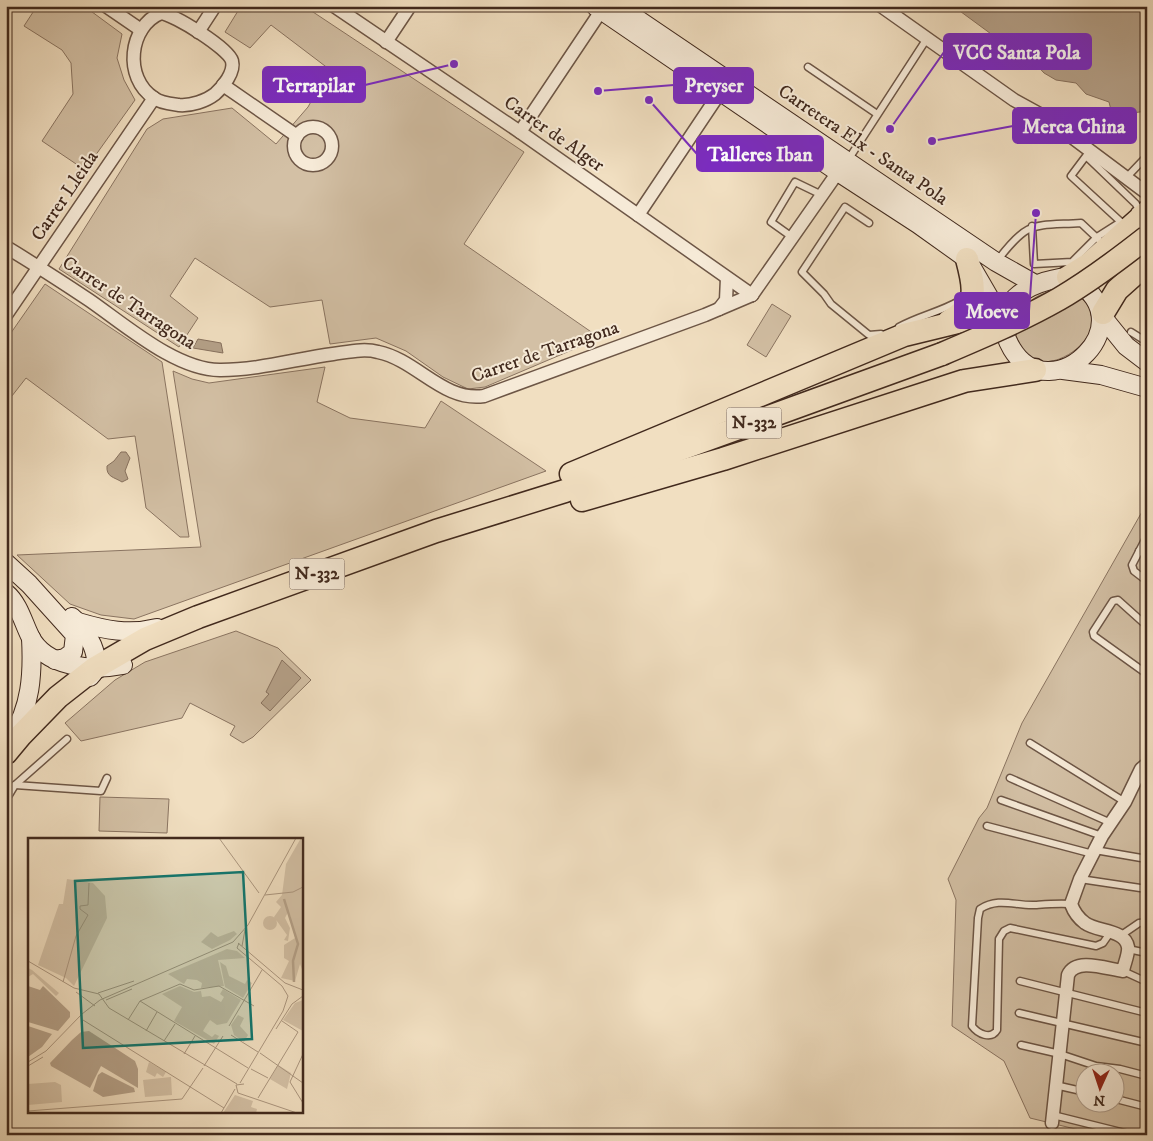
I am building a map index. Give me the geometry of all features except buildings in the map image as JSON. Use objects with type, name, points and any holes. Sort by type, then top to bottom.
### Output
[{"type":"highway","points":[[1068,277],[1081,270],[1101,243],[1139,216]]},
{"type":"highway","name":"N-332","points":[[11,778],[36,736],[71,701],[123,665],[150,650],[227,617],[458,535],[565,491],[942,354],[1022,319],[1061,298],[1116,262],[1139,216]]},
{"type":"highway","points":[[1101,243],[1120,253],[1141,269],[1117,290],[1104,316]]},
{"type":"highway","points":[[942,324],[958,316],[969,305],[973,295],[973,282],[967,259]]},
{"type":"highway","points":[[436,531],[904,335],[942,324],[1003,314]]},
{"type":"highway","points":[[458,535],[723,459],[964,381],[1035,370]]},
{"type":"highway","name":"N-332","points":[[6,753],[58,697],[94,668],[144,639],[198,617],[436,531],[565,491]]},
{"type":"main road","name":"Carretera Elx - Santa Pola","points":[[604,8],[721,91],[996,262],[1035,284]]},
{"type":"main road","name":"Carretera Elx - Santa Pola","points":[[604,8],[843,166],[967,259],[1003,314]]},
{"type":"main road","points":[[1147,362],[1126,346],[1104,316],[1091,292],[1081,283],[1068,277],[1035,284],[1021,292],[1003,314],[1009,344],[1016,355],[1035,370],[1047,372],[1063,370],[1101,375],[1147,388]]},
{"type":"main road","points":[[1063,370],[1092,350],[1102,337],[1104,316]]},
{"type":"main road","points":[[6,563],[75,635],[73,652],[65,658],[55,660]]},
{"type":"main road","points":[[6,593],[23,618],[31,638],[42,653],[55,660],[94,668],[123,665]]},
{"type":"main road","points":[[49,606],[64,612],[78,622],[89,638],[95,654],[94,674],[71,701]]},
{"type":"main road","points":[[78,622],[119,632],[140,632],[198,617]]},
{"type":"main road","points":[[6,746],[27,705],[32,672],[31,638]]},
{"type":"street","points":[[106,6],[141,30]]},
{"type":"street","points":[[198,32],[215,6]]},
{"type":"street","name":"Carrer de Alger","points":[[334,6],[520,132],[752,295]]},
{"type":"street","points":[[386,42],[410,6]]},
{"type":"street","points":[[880,6],[1014,100],[1045,117],[1126,178],[1139,216]]},
{"type":"street","points":[[520,132],[604,8]]},
{"type":"street","points":[[161,13],[170,14],[198,32],[230,56],[233,63],[231,72],[223,85],[215,94],[204,100],[187,105],[171,104],[154,98],[136,76],[133,60],[134,44],[141,30],[153,16],[161,13]]},
{"type":"street","points":[[223,85],[297,136]]},
{"type":"street","points":[[638,215],[721,91]]},
{"type":"street","name":"Carrer Lleida","points":[[6,315],[154,98]]},
{"type":"street","points":[[752,295],[843,166]]},
{"type":"street","name":"Carrer de Tarragona","points":[[6,247],[159,348],[186,363],[203,369],[238,369],[349,352],[377,351],[392,355],[448,390],[461,396],[472,398],[484,396],[752,295]]},
{"type":"street","points":[[719,309],[726,300],[728,278]]},
{"type":"street","points":[[1052,1119],[1068,975],[1071,969],[1078,966],[1123,971],[1128,949],[1126,942],[1115,934],[1086,924],[1076,914],[1071,904],[1080,880],[1102,836],[1125,802],[1141,769],[1147,764]]},
{"type":"lane","points":[[843,166],[926,40]]},
{"type":"lane","points":[[808,66],[877,114]]},
{"type":"lane","points":[[1086,156],[1136,204],[1139,216],[1070,176],[1086,156]]},
{"type":"lane","points":[[1126,178],[1147,156]]},
{"type":"lane","points":[[792,236],[771,222],[795,182],[822,195]]},
{"type":"lane","points":[[869,223],[845,207],[802,272],[824,294],[831,304],[869,335],[879,335],[887,332]]},
{"type":"lane","points":[[996,262],[1016,237],[1032,226],[1081,223],[1101,243],[1072,262],[1034,264],[1032,226]]},
{"type":"lane","points":[[896,328],[916,317],[945,309],[966,296],[973,295]]},
{"type":"lane","points":[[1131,332],[1147,342]]},
{"type":"lane","points":[[1147,536],[1132,565],[1134,571],[1147,581]]},
{"type":"lane","points":[[1139,551],[1147,555]]},
{"type":"lane","points":[[1147,626],[1118,600],[1113,601],[1093,632],[1094,636],[1147,674]]},
{"type":"lane","points":[[6,800],[11,778],[67,739]]},
{"type":"lane","points":[[1030,743],[1125,802]]},
{"type":"lane","points":[[11,778],[101,791],[107,778]]},
{"type":"lane","points":[[1010,778],[1111,822]]},
{"type":"lane","points":[[1001,800],[1102,836]]},
{"type":"lane","points":[[987,826],[1094,852],[1147,859]]},
{"type":"lane","points":[[1080,880],[1147,889]]},
{"type":"lane","points":[[1071,904],[1051,902],[1034,905],[998,902],[980,909],[972,1026],[976,1031],[988,1036],[994,1034],[997,1030],[999,939],[1004,931],[1010,928],[1096,946],[1103,944],[1115,934],[1140,923],[1147,922]]},
{"type":"lane","points":[[1128,949],[1147,953]]},
{"type":"lane","points":[[1123,971],[1147,982]]},
{"type":"lane","points":[[1020,981],[1067,991],[1147,1013]]},
{"type":"lane","points":[[1019,1013],[1147,1043]]},
{"type":"lane","points":[[1021,1045],[1060,1054],[1096,1066],[1120,1068],[1147,1076]]},
{"type":"lane","points":[[1055,1085],[1076,1090]]},
{"type":"lane","points":[[1126,1102],[1147,1107]]},
{"type":"lane","points":[[1052,1119],[1133,1135]]},
{"type":"shaded area","points":[[37,6],[84,6],[122,34],[117,58],[124,80],[135,100],[85,170],[42,141],[73,94],[71,63],[62,50],[24,26]]},
{"type":"shaded area","points":[[241,6],[304,6],[524,152],[464,244],[600,338],[485,387],[468,389],[443,377],[406,351],[376,338],[330,344],[322,300],[270,307],[195,258],[170,296],[198,318],[179,347],[59,269],[147,129],[163,119],[232,108],[276,144],[308,107],[329,69],[271,25],[250,48],[225,32]]},
{"type":"shaded area","points":[[953,6],[1147,6],[1147,111],[1125,114],[1111,110],[1109,102],[1086,94],[1076,83],[1056,80],[1044,73],[1031,59],[1002,42]]},
{"type":"shaded area","points":[[45,284],[162,362],[189,537],[180,537],[146,508],[135,436],[108,439],[26,378],[8,401],[6,400],[6,340]]},
{"type":"shaded area","points":[[1060,290],[1082,299],[1091,311],[1092,324],[1088,336],[1079,347],[1054,361],[1041,361],[1030,357],[1024,351],[1013,328],[1021,312],[1030,301],[1043,294]]},
{"type":"shaded area","points":[[772,304],[791,316],[766,357],[747,345]]},
{"type":"shaded area","points":[[198,339],[221,343],[223,353],[193,348]]},
{"type":"shaded area","points":[[325,367],[317,402],[350,418],[425,428],[441,401],[546,471],[134,619],[101,615],[70,604],[17,555],[201,547],[173,371],[192,379],[209,383]]},
{"type":"shaded area","points":[[121,452],[126,452],[130,458],[125,471],[128,479],[122,482],[111,476],[107,470],[107,466]]},
{"type":"shaded area","points":[[1147,503],[1147,1135],[1100,1135],[1030,1118],[1004,1061],[952,1026],[956,900],[948,879],[979,818],[987,808],[1022,723]]},
{"type":"shaded area","points":[[236,631],[278,648],[311,680],[253,737],[243,743],[230,735],[235,726],[190,703],[182,718],[81,741],[65,723],[115,680],[145,662]]},
{"type":"shaded area","points":[[282,660],[301,678],[270,711],[261,703],[269,694],[266,692]]},
{"type":"shaded area","points":[[100,797],[169,799],[167,833],[99,831]]},
{"type":"place","name":"Terrapilar","points":[[454,64]]},
{"type":"place","name":"Preyser","points":[[598,91]]},
{"type":"place","name":"Talleres Iban","points":[[649,100]]},
{"type":"place","name":"VCC Santa Pola","points":[[890,129]]},
{"type":"place","name":"Merca China","points":[[932,141]]},
{"type":"place","name":"Moeve","points":[[1036,213]]}]
